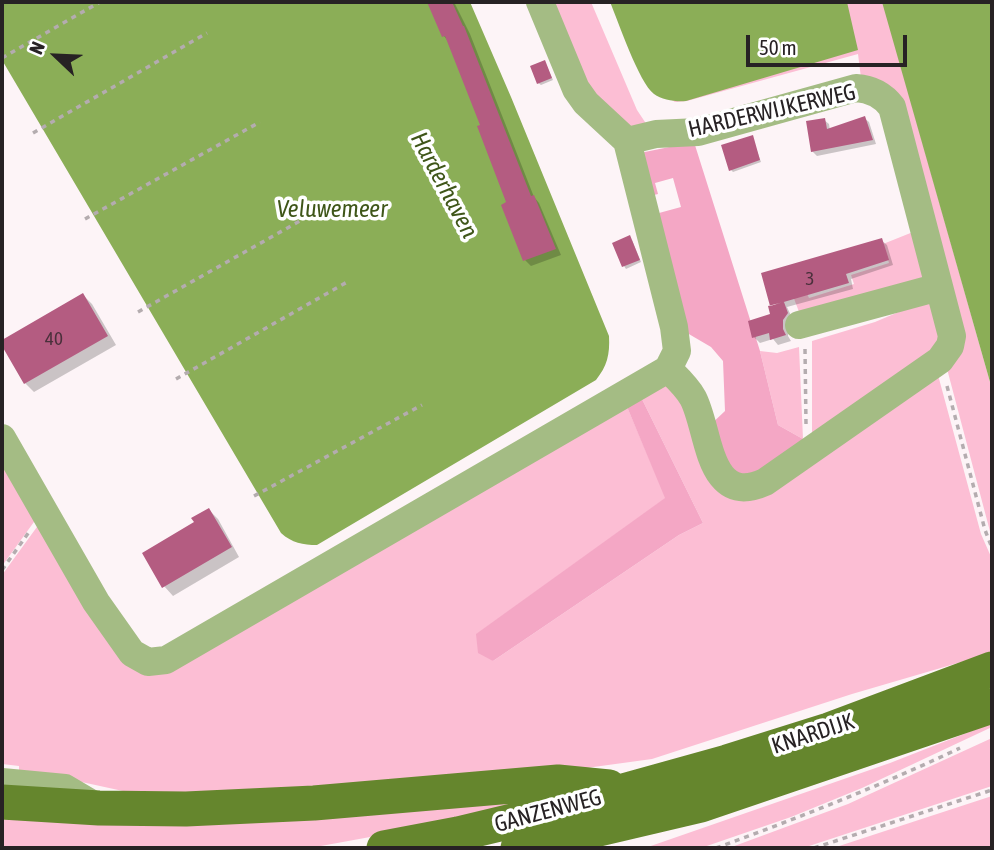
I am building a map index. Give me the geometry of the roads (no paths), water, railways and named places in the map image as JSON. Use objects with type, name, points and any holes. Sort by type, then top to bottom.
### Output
[{"type":"main road","name":"KNARDIJK","points":[[629,789],[829,730],[992,669]]},
{"type":"main road","name":"KNARDIJK","points":[[701,804],[992,706]]},
{"type":"main road","points":[[2,802],[99,808],[260,807],[558,782],[629,789]]},
{"type":"main road","name":"GANZENWEG","points":[[384,848],[471,831],[629,789]]},
{"type":"main road","points":[[607,848],[701,804]]},
{"type":"main road","name":"GANZENWEG","points":[[518,848],[701,804]]},
{"type":"street","points":[[2,438],[96,602],[132,653],[148,662],[166,660],[668,369],[677,351],[674,327],[627,141],[586,103],[576,89],[540,2]]},
{"type":"street","name":"HARDERWIJKERWEG","points":[[627,141],[656,134],[698,132],[856,88],[875,92],[885,98],[892,107],[952,336],[950,345],[940,360],[757,486],[747,487],[730,483],[723,478],[714,465],[693,399],[668,369]]},
{"type":"street","points":[[802,325],[939,288]]},
{"type":"street","points":[[2,782],[65,788],[99,808]]},
{"type":"water","name":"Veluwemeer","points":[[2,2],[470,2],[609,336],[607,360],[600,375],[596,380],[317,545],[302,544],[289,539],[281,533],[2,60]]},
{"type":"water","points":[[610,2],[847,2],[858,50],[686,101],[669,100],[654,94],[648,88],[629,51]]},
{"type":"water","points":[[882,2],[992,2],[992,389]]},
{"type":"water label","name":"Harderhaven","points":[[444,185]]}]
